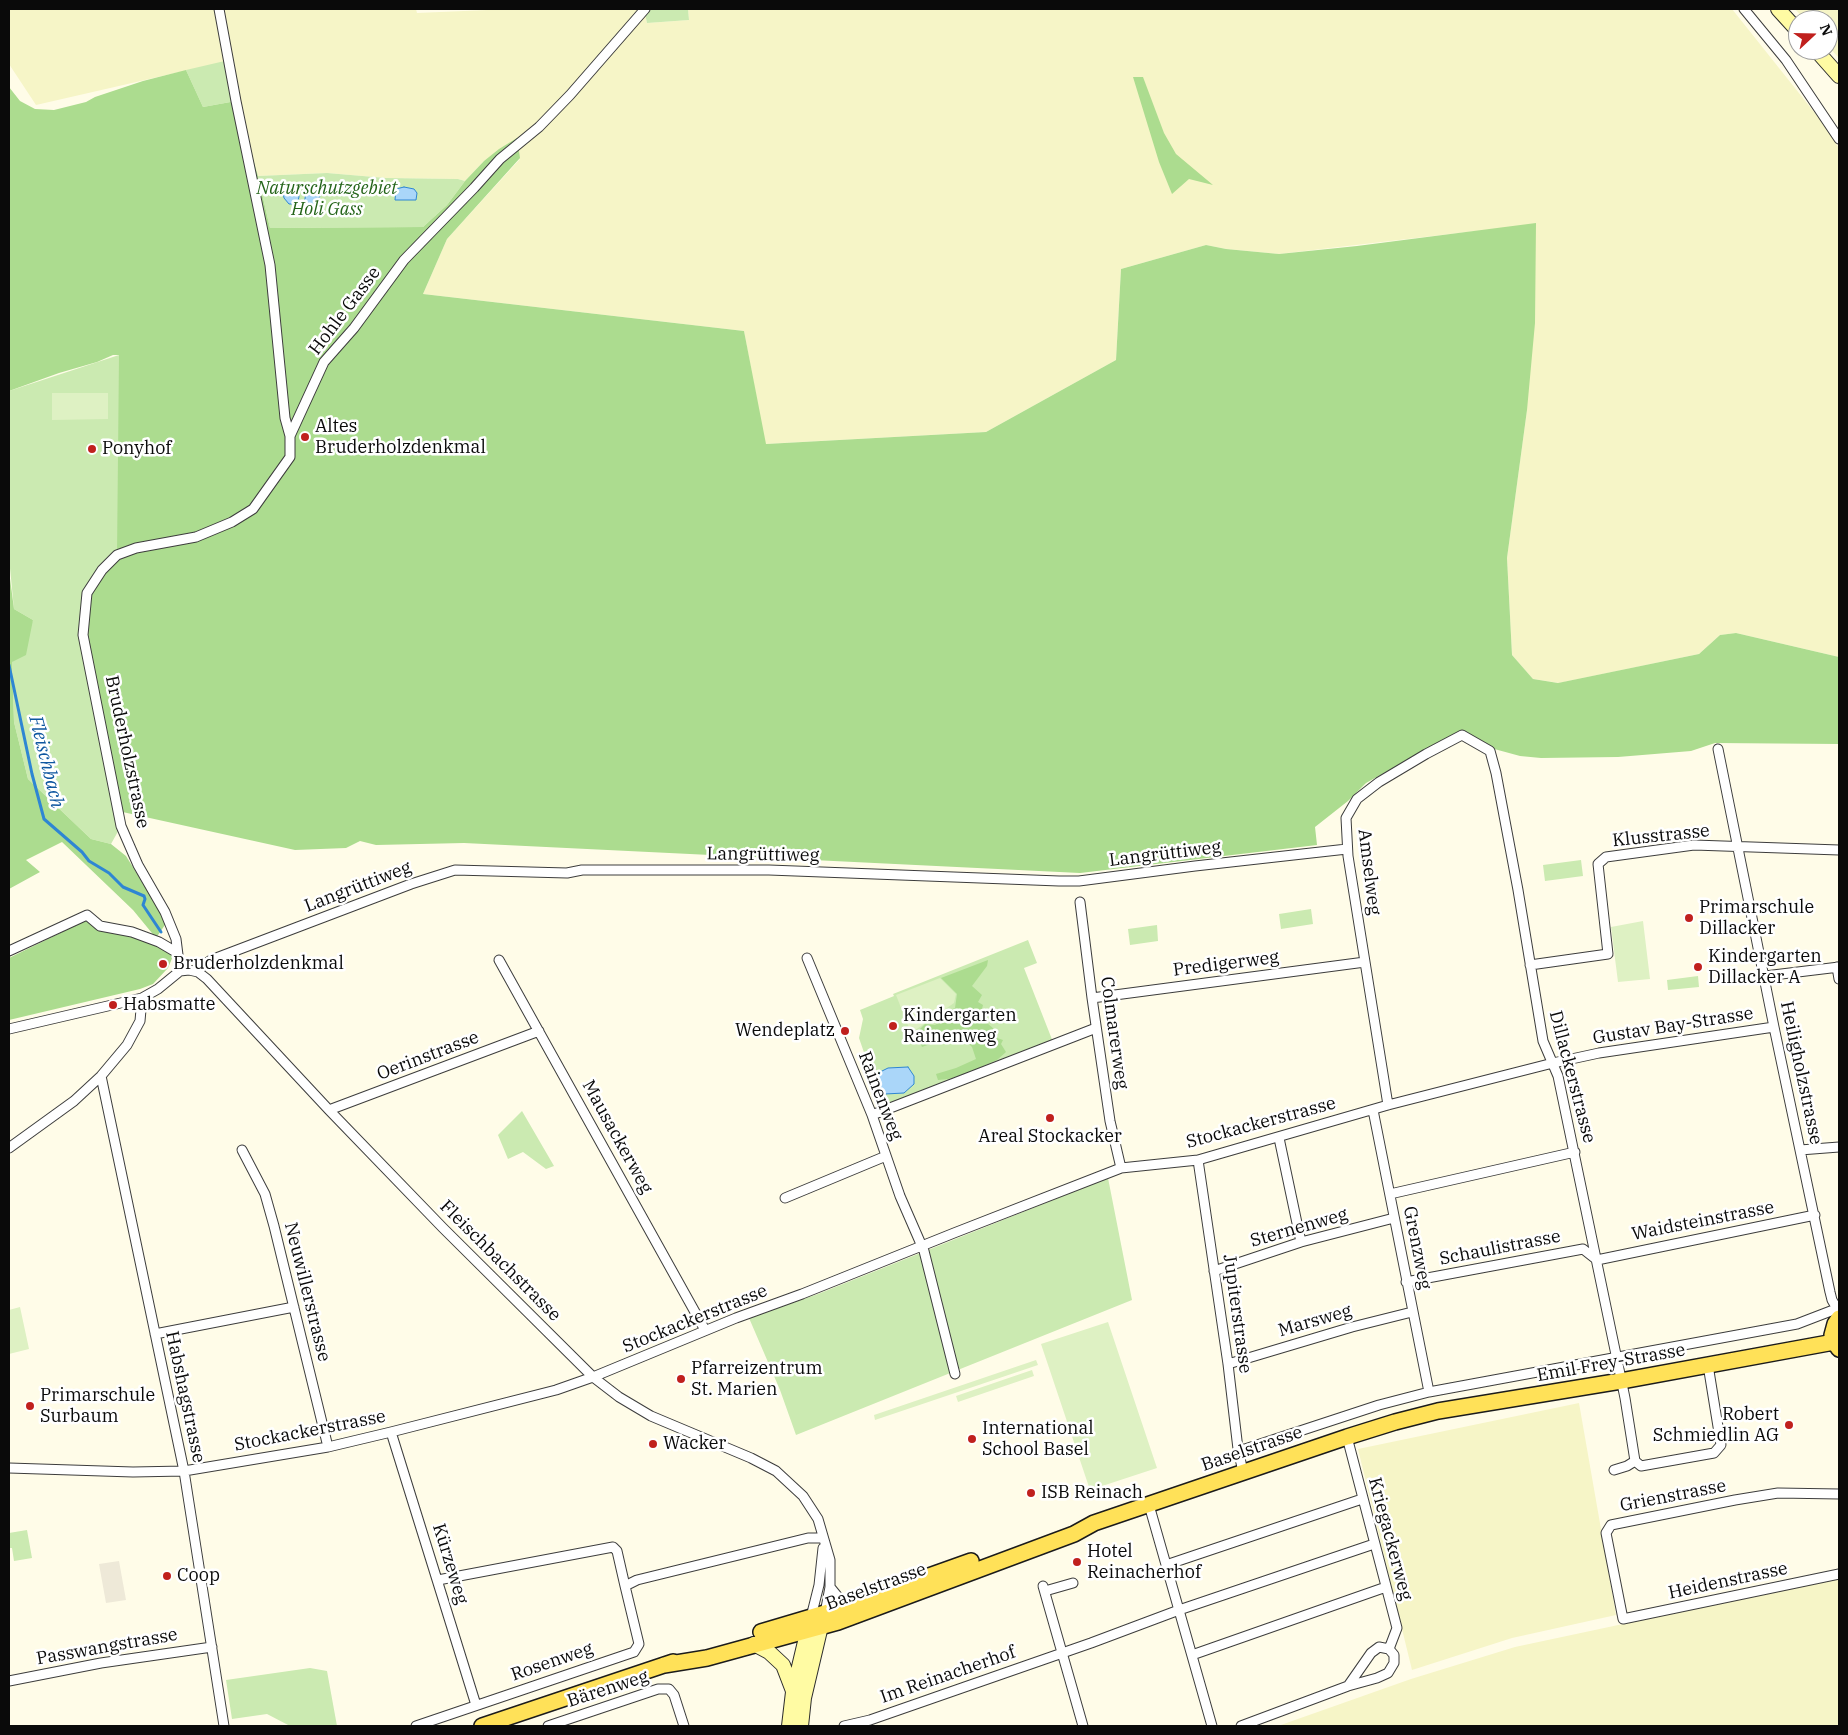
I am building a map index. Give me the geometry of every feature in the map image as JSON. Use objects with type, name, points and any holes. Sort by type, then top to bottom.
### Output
[{"type":"main road","points":[[1778,9],[1788,20]]},
{"type":"main road","points":[[1825,60],[1839,76]]},
{"type":"main road","points":[[1837,1346],[1833,1330],[1838,1313]]},
{"type":"main road","name":"Emil Frey-Strasse","points":[[1395,1422],[1438,1411],[1708,1365],[1837,1346]]},
{"type":"main road","name":"Baselstrasse","points":[[664,1665],[707,1658],[754,1644],[816,1621],[852,1603],[1072,1526],[1094,1523],[1395,1422]]},
{"type":"main road","name":"Baselstrasse","points":[[482,1726],[664,1665],[704,1649],[910,1596],[985,1566],[1074,1534],[1094,1523]]},
{"type":"main road","points":[[789,1726],[793,1692],[816,1621]]},
{"type":"main road","points":[[801,1726],[816,1621]]},
{"type":"main road","points":[[754,1644],[769,1652],[783,1665],[793,1692]]},
{"type":"street","points":[[219,9],[270,265],[285,418],[290,436]]},
{"type":"street","name":"Hohle Gasse","points":[[83,635],[87,593],[102,570],[117,556],[136,548],[196,537],[232,522],[253,508],[290,457],[290,436],[324,362],[354,328],[404,260],[500,159],[539,127],[570,95],[645,9]]},
{"type":"street","points":[[1744,9],[1786,60],[1839,139]]},
{"type":"street","name":"Bruderholzstrasse","points":[[83,635],[121,826],[138,865],[165,912],[176,939],[176,952],[180,971]]},
{"type":"street","name":"Amselweg","points":[[1388,1105],[1347,849],[1346,818],[1357,799],[1379,782],[1462,735],[1490,751]]},
{"type":"street","name":"Heiligholzstrasse","points":[[1718,749],[1830,1292],[1838,1313]]},
{"type":"street","name":"Dillackerstrasse","points":[[1490,751],[1518,890],[1543,1041],[1558,1076],[1575,1152],[1635,1460]]},
{"type":"street","name":"Klusstrasse","points":[[1530,966],[1608,954],[1598,864],[1606,857],[1694,845],[1839,850]]},
{"type":"street","name":"Langrüttiweg","points":[[198,972],[202,966],[211,960],[411,884],[454,870],[567,873],[582,870],[769,870],[1066,881],[1347,849]]},
{"type":"street","name":"Colmarerweg","points":[[1080,902],[1096,1028],[1110,1121],[1120,1168]]},
{"type":"street","points":[[9,951],[87,915],[100,926],[132,932],[159,942],[176,952]]},
{"type":"street","name":"Rainenweg","points":[[807,958],[872,1115],[900,1196],[922,1246],[944,1324],[955,1374]]},
{"type":"street","name":"Mausackerweg","points":[[499,960],[705,1330]]},
{"type":"street","name":"Predigerweg","points":[[1092,998],[1365,962]]},
{"type":"street","points":[[1765,976],[1838,967],[1839,979]]},
{"type":"street","points":[[9,1029],[142,998],[158,989],[180,971],[198,972]]},
{"type":"street","name":"Fleischbachstrasse","points":[[198,972],[207,979],[329,1110],[443,1228],[592,1377],[619,1397],[650,1416],[751,1458],[776,1471],[803,1496],[818,1519],[830,1560],[830,1587],[816,1621]]},
{"type":"street","points":[[9,1148],[74,1101],[101,1076],[127,1044],[140,1021],[142,998]]},
{"type":"street","name":"Gustav Bay-Strasse","points":[[1373,1110],[1553,1062],[1599,1053],[1774,1027]]},
{"type":"street","points":[[872,1115],[1096,1028]]},
{"type":"street","name":"Oerinstrasse","points":[[329,1110],[539,1031]]},
{"type":"street","name":"Habshagstrasse","points":[[101,1076],[184,1471],[224,1726]]},
{"type":"street","name":"Stockackerstrasse","points":[[9,1468],[184,1471],[328,1447],[556,1390],[1120,1168],[1198,1160],[1373,1110]]},
{"type":"street","name":"Grenzweg","points":[[1373,1110],[1429,1392]]},
{"type":"street","points":[[1279,1138],[1301,1242]]},
{"type":"street","points":[[1800,1150],[1839,1147]]},
{"type":"street","name":"Neuwillerstrasse","points":[[242,1150],[265,1194],[328,1447]]},
{"type":"street","points":[[1390,1194],[1575,1152]]},
{"type":"street","points":[[785,1198],[886,1156]]},
{"type":"street","name":"Jupiterstrasse","points":[[1198,1160],[1228,1364],[1238,1449],[1243,1472]]},
{"type":"street","name":"Waidsteinstrasse","points":[[1597,1260],[1815,1215]]},
{"type":"street","name":"Sternenweg","points":[[1214,1271],[1301,1242],[1394,1218]]},
{"type":"street","name":"Schaulistrasse","points":[[1406,1282],[1583,1249],[1597,1260]]},
{"type":"street","points":[[155,1334],[294,1307]]},
{"type":"street","name":"Marsweg","points":[[1228,1364],[1352,1326],[1412,1312]]},
{"type":"street","name":"Baselstrasse","points":[[1238,1449],[1379,1405],[1429,1392],[1797,1324],[1838,1313]]},
{"type":"street","points":[[1614,1470],[1627,1466],[1635,1460],[1641,1466],[1714,1453],[1721,1445],[1708,1365]]},
{"type":"street","name":"Kürzeweg","points":[[391,1432],[476,1705]]},
{"type":"street","name":"Kriegackerweg","points":[[1347,1437],[1397,1628],[1389,1649],[1394,1655],[1394,1663],[1388,1673],[1366,1682],[1348,1686]]},
{"type":"street","name":"Grienstrasse","points":[[1623,1619],[1606,1533],[1611,1525],[1778,1493],[1839,1494]]},
{"type":"street","points":[[1166,1565],[1362,1499]]},
{"type":"street","points":[[1149,1505],[1212,1726]]},
{"type":"street","points":[[625,1586],[637,1580],[808,1538],[823,1538]]},
{"type":"street","name":"Fleischbachstrasse","points":[[816,1621],[822,1571],[823,1538]]},
{"type":"street","name":"Im Reinacherhof","points":[[844,1726],[870,1720],[1179,1610],[1374,1544]]},
{"type":"street","name":"Rosenweg","points":[[416,1726],[634,1652],[639,1644],[618,1551],[613,1547],[438,1580]]},
{"type":"street","name":"Heidenstrasse","points":[[1623,1619],[1839,1574]]},
{"type":"street","points":[[1073,1582],[1044,1589],[1083,1726]]},
{"type":"street","name":"Baselstrasse","points":[[830,1587],[839,1598],[852,1603]]},
{"type":"street","points":[[1192,1655],[1386,1587]]},
{"type":"street","name":"Passwangstrasse","points":[[9,1681],[101,1663],[212,1647]]},
{"type":"street","points":[[1241,1726],[1348,1686],[1359,1673],[1371,1653],[1379,1648],[1389,1649]]},
{"type":"street","name":"Bärenweg","points":[[548,1726],[658,1689],[669,1689],[674,1695],[684,1726]]},
{"type":"green space","points":[[9,9],[416,9],[417,13],[511,9],[644,9],[647,23],[689,20],[688,9],[1732,9],[1822,122],[1839,148],[1839,657],[1736,633],[1720,635],[1699,654],[1559,683],[1533,679],[1512,655],[1507,558],[1527,410],[1476,231],[1279,254],[1226,249],[1206,245],[1121,269],[1116,360],[986,432],[765,444],[744,331],[423,294],[447,239],[520,159],[484,161],[465,181],[458,179],[386,178],[327,173],[258,176],[236,101],[193,69],[36,105],[9,64]]},
{"type":"green space","points":[[644,9],[688,9],[689,20],[647,23]]},
{"type":"green space","points":[[1839,9],[1839,58],[1838,10],[1796,10]]},
{"type":"green space","points":[[229,60],[236,101],[203,107],[186,70]]},
{"type":"green space","points":[[186,70],[203,107],[236,101],[258,176],[270,228],[423,227],[447,205],[465,181],[484,161],[517,138],[520,158],[447,239],[423,294],[744,331],[766,444],[986,432],[1116,360],[1121,269],[1206,245],[1226,249],[1279,254],[1536,223],[1535,323],[1527,410],[1507,558],[1512,655],[1533,679],[1558,683],[1699,654],[1720,635],[1736,633],[1839,657],[1839,744],[1715,743],[1691,751],[1618,757],[1541,758],[1520,756],[1487,747],[1461,730],[1366,783],[1348,801],[1315,827],[1317,845],[1080,873],[464,843],[376,845],[360,841],[346,848],[295,850],[118,811],[83,635],[87,593],[117,555],[119,355],[113,355],[9,391],[9,87],[20,101],[35,109],[54,110],[86,102],[95,97],[143,81]]},
{"type":"green space","points":[[1133,77],[1143,77],[1164,133],[1176,154],[1213,185],[1189,179],[1172,194],[1159,162]]},
{"type":"green space","name":"Naturschutzgebiet Holi Gass","points":[[327,173],[386,178],[458,179],[465,181],[447,205],[423,227],[270,228],[258,176]]},
{"type":"green space","points":[[119,355],[121,826],[111,844],[91,839],[28,779],[14,722],[12,662],[33,620],[14,609],[9,558],[9,391]]},
{"type":"green space","points":[[52,393],[108,393],[108,419],[52,420]]},
{"type":"green space","points":[[9,571],[14,609],[33,620],[26,655],[12,662],[14,722],[28,779],[91,839],[111,844],[126,856],[167,922],[156,938],[133,910],[62,842],[26,860],[40,872],[9,889]]},
{"type":"green space","points":[[1581,860],[1583,876],[1545,881],[1543,865]]},
{"type":"green space","points":[[1311,909],[1313,924],[1281,929],[1279,914]]},
{"type":"green space","points":[[89,919],[159,945],[173,956],[168,968],[153,984],[140,989],[9,1020],[9,958]]},
{"type":"green space","points":[[1643,921],[1650,979],[1618,982],[1611,927]]},
{"type":"green space","points":[[1157,925],[1158,941],[1130,945],[1128,929]]},
{"type":"green space","points":[[1028,940],[1037,963],[1024,968],[1053,1042],[879,1111],[862,1068],[868,1064],[859,1038],[863,1019],[860,1010],[894,996],[893,994]]},
{"type":"green space","points":[[988,960],[987,966],[972,986],[982,995],[978,1002],[983,1005],[980,1017],[994,1029],[997,1038],[1003,1040],[1001,1044],[1006,1052],[997,1060],[960,1076],[938,1080],[936,1074],[976,1059],[972,1047],[967,1042],[963,1033],[964,1029],[922,1047],[916,1033],[925,1024],[935,1025],[943,1020],[942,1014],[955,1008],[957,994],[941,978]]},
{"type":"green space","points":[[1698,976],[1699,987],[1668,990],[1667,980]]},
{"type":"green space","points":[[940,978],[956,994],[954,1003],[911,1033],[896,995]]},
{"type":"green space","points":[[522,1111],[554,1166],[546,1169],[523,1152],[508,1159],[498,1135]]},
{"type":"green space","points":[[1108,1178],[1132,1300],[796,1435],[780,1390],[749,1318],[818,1294]]},
{"type":"green space","points":[[20,1307],[29,1349],[9,1354],[9,1310]]},
{"type":"green space","points":[[1108,1322],[1157,1468],[1090,1490],[1041,1344]]},
{"type":"green space","points":[[1036,1360],[1038,1365],[875,1420],[874,1415]]},
{"type":"green space","points":[[1032,1370],[1034,1376],[958,1402],[956,1396]]},
{"type":"green space","points":[[1579,1403],[1616,1615],[1512,1638],[1412,1670],[1358,1449]]},
{"type":"green space","points":[[27,1530],[32,1558],[14,1561],[12,1548],[9,1548],[9,1533]]},
{"type":"green space","points":[[1839,1578],[1839,1726],[1278,1726],[1411,1679],[1515,1647]]},
{"type":"green space","points":[[310,1668],[327,1671],[337,1726],[290,1726],[267,1714],[232,1719],[226,1680]]},
{"type":"shaded area","points":[[119,1561],[126,1600],[106,1603],[99,1564]]},
{"type":"water","points":[[286,183],[294,184],[298,190],[297,204],[289,204],[284,198],[282,187]]},
{"type":"water","points":[[311,185],[318,187],[322,193],[316,202],[321,206],[317,209],[304,208],[301,205],[305,199],[306,191]]},
{"type":"water","points":[[404,187],[414,189],[417,193],[416,200],[395,200],[396,189]]},
{"type":"water","points":[[908,1067],[914,1076],[914,1084],[904,1093],[885,1094],[881,1089],[878,1078],[880,1072],[888,1068]]},
{"type":"waterway","name":"Fleischbach","points":[[9,665],[32,774],[44,819],[82,852],[89,861],[109,873],[123,887],[144,896],[143,905],[161,932]]},
{"type":"place","name":"Altes Bruderholzdenkmal","points":[[305,437]]},
{"type":"place","name":"Ponyhof","points":[[92,449]]},
{"type":"place","name":"Primarschule Dillacker","points":[[1689,918]]},
{"type":"place","name":"Bruderholzdenkmal","points":[[163,964]]},
{"type":"place","name":"Kindergarten Dillacker A","points":[[1698,967]]},
{"type":"place","name":"Habsmatte","points":[[113,1005]]},
{"type":"place","name":"Kindergarten Rainenweg","points":[[893,1026]]},
{"type":"place","name":"Wendeplatz","points":[[845,1031]]},
{"type":"place","name":"Areal Stockacker","points":[[1050,1118]]},
{"type":"place","name":"Pfarreizentrum St. Marien","points":[[681,1379]]},
{"type":"place","name":"Primarschule Surbaum","points":[[30,1406]]},
{"type":"place","name":"Robert Schmiedlin AG","points":[[1789,1425]]},
{"type":"place","name":"International School Basel","points":[[972,1439]]},
{"type":"place","name":"Wacker","points":[[653,1444]]},
{"type":"place","name":"ISB Reinach","points":[[1031,1493]]},
{"type":"place","name":"Hotel Reinacherhof","points":[[1077,1562]]},
{"type":"place","name":"Coop","points":[[167,1576]]}]
